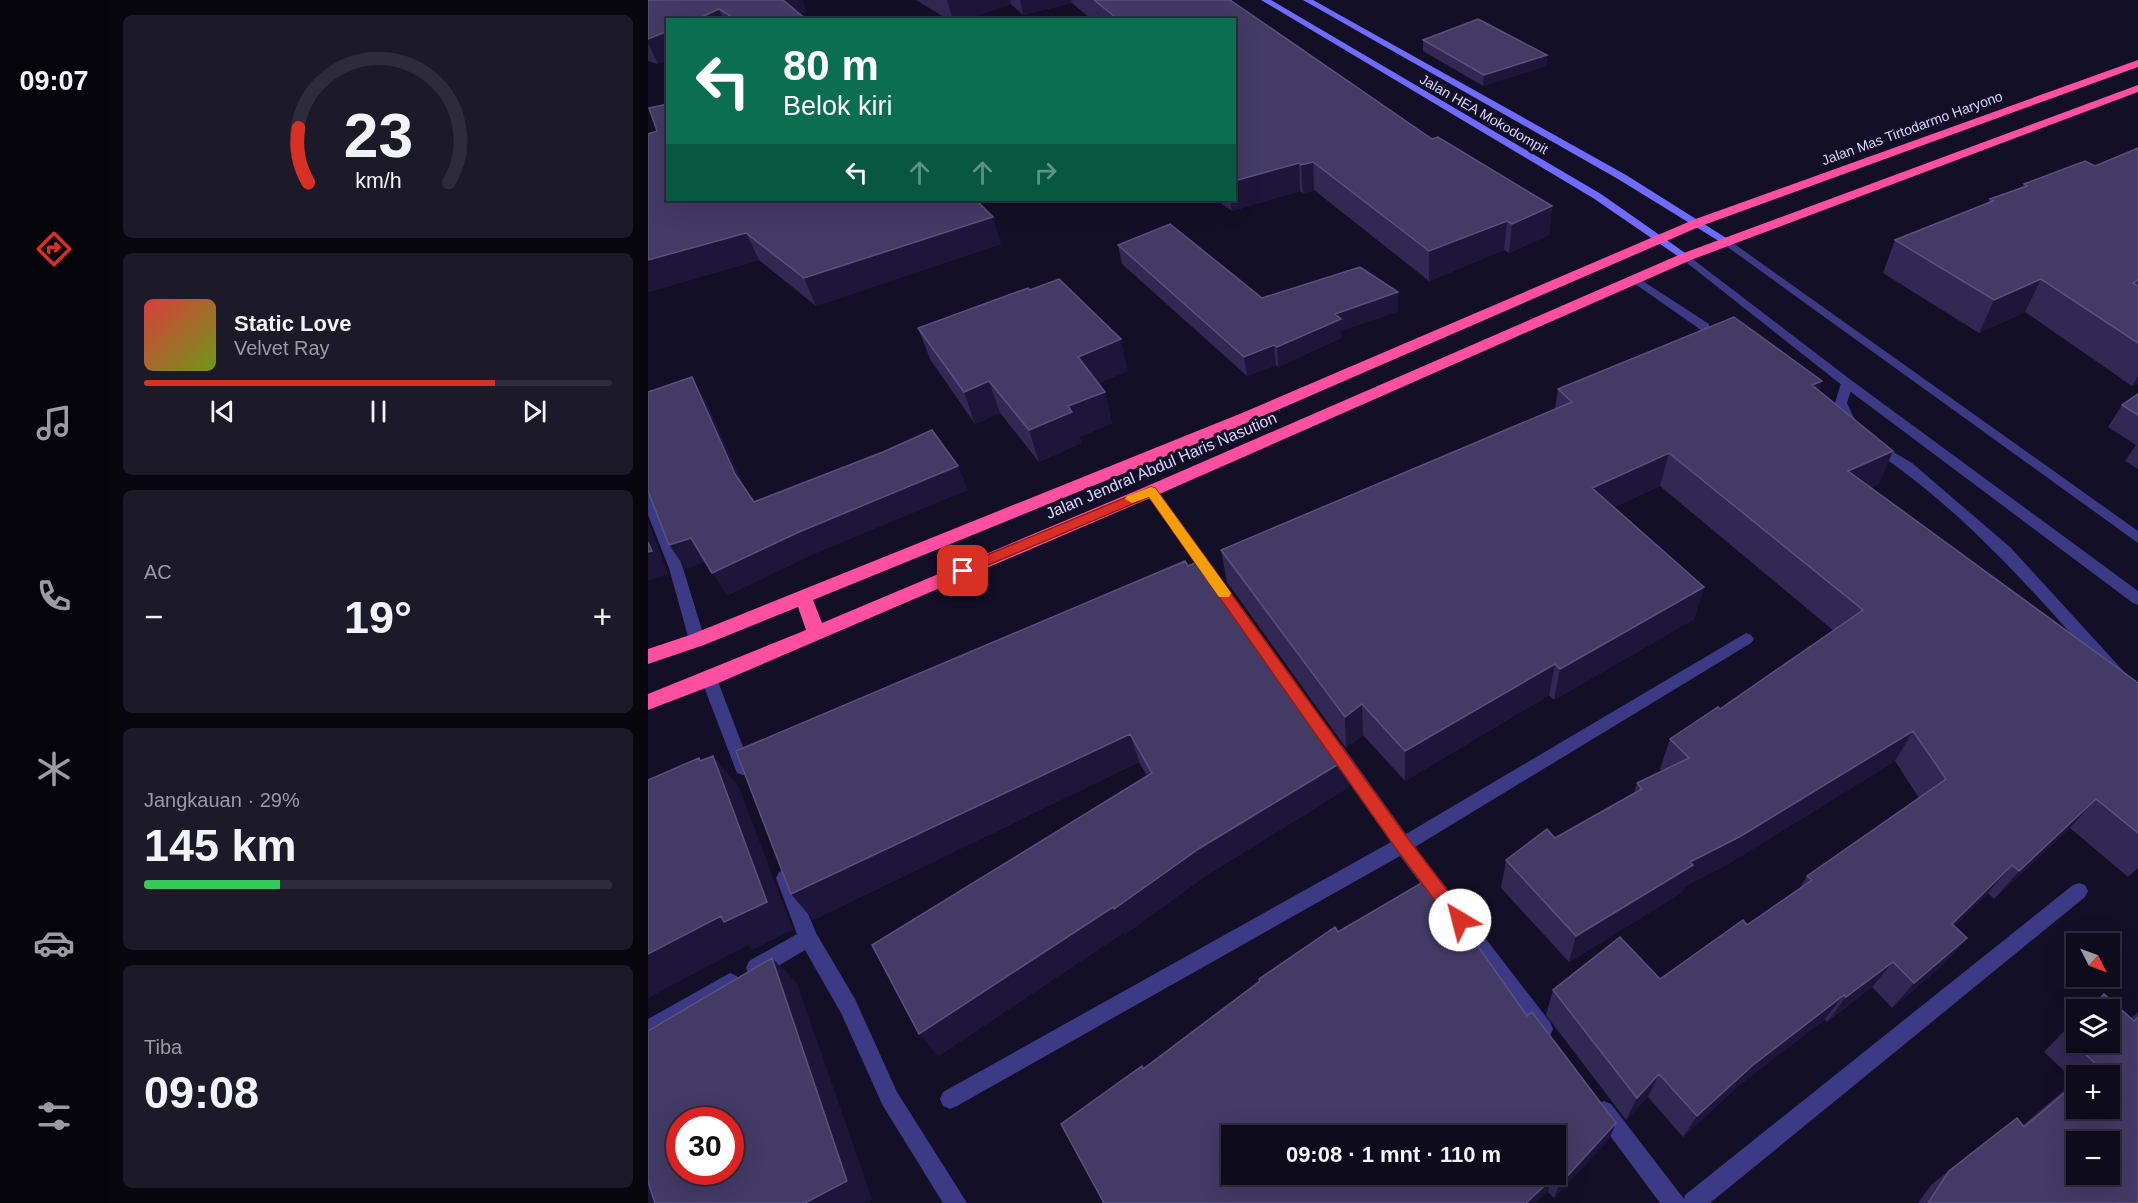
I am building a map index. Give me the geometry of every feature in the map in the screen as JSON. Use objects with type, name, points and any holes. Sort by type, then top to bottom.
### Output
[{"type":"highway","name":"Jalan Mas Tirtodarmo Haryono","points":[[1659,238],[2138,63]]},
{"type":"highway","points":[[1726,241],[2138,88]]},
{"type":"highway","name":"Jalan Jendral Abdul Haris Nasution","points":[[648,657],[697,640],[1247,417],[1659,238]]},
{"type":"highway","name":"Jalan Jendral Abdul Haris Nasution","points":[[648,702],[709,679],[1151,491],[1726,241]]},
{"type":"highway","points":[[803,596],[816,633]]},
{"type":"street","name":"Jalan HEA Mokodompit","points":[[1265,0],[1597,196],[1686,257]]},
{"type":"street","name":"Jalan HEA Mokodompit","points":[[1307,0],[1622,177],[1726,241]]},
{"type":"street","points":[[1726,241],[2138,538]]},
{"type":"street","points":[[1686,257],[1847,383],[2138,599]]},
{"type":"street","points":[[1635,279],[1705,327]]},
{"type":"street","points":[[1847,383],[1841,403],[1851,428],[1907,466],[2006,552],[2138,698]]},
{"type":"street","points":[[1151,491],[1221,589]]},
{"type":"street","points":[[648,498],[675,568],[697,640]]},
{"type":"street","points":[[950,1099],[1403,845],[1746,639]]},
{"type":"street","points":[[709,679],[750,787]]},
{"type":"street","points":[[1329,740],[1403,845],[1553,1043]]},
{"type":"street","points":[[779,863],[808,938],[848,1006],[890,1099],[956,1203]]},
{"type":"street","points":[[1694,1203],[2079,891]]},
{"type":"street","points":[[648,1030],[808,938]]},
{"type":"street","points":[[1596,1099],[1674,1203]]},
{"type":"building","points":[[648,0],[783,0],[805,18],[734,18],[719,9],[699,18],[666,18],[666,32],[648,39]]},
{"type":"building","points":[[1094,0],[1230,0],[1432,139],[1438,137],[1552,206],[1512,224],[1507,221],[1429,251],[1313,162],[1301,165],[1299,163],[1236,180],[1236,18],[1116,18]]},
{"type":"building","points":[[1478,19],[1547,55],[1484,75],[1423,40]]},
{"type":"building","points":[[666,104],[666,201],[977,201],[993,217],[804,278],[746,233],[648,260],[648,134],[657,131],[649,108]]},
{"type":"building","points":[[2138,148],[2138,280],[2133,283],[2138,286],[2138,343],[2041,279],[1994,300],[1895,240],[1993,201],[1990,199],[2027,186],[2024,184],[2085,161],[2095,166]]},
{"type":"building","points":[[1170,224],[1262,298],[1360,267],[1398,292],[1335,314],[1341,319],[1277,347],[1274,345],[1244,357],[1118,245]]},
{"type":"building","points":[[1059,279],[1121,339],[1078,357],[1105,392],[1068,406],[1072,412],[1029,430],[989,381],[964,392],[918,328]]},
{"type":"building","points":[[1734,317],[1822,381],[1812,385],[1893,451],[1848,471],[2138,683],[2138,833],[2096,799],[2019,871],[2012,865],[1952,924],[1967,938],[1914,983],[1893,962],[1846,997],[1844,995],[1753,1065],[1697,1116],[1659,1074],[1637,1098],[1553,990],[1620,937],[1660,979],[1743,920],[1747,925],[1812,880],[1807,876],[1946,779],[1913,731],[1741,836],[1690,862],[1693,865],[1576,936],[1506,860],[1547,829],[1555,838],[1642,789],[1637,783],[1689,758],[1670,739],[1718,707],[1720,709],[1863,610],[1669,453],[1592,488],[1704,587],[1560,669],[1555,664],[1405,751],[1362,704],[1345,717],[1221,550],[1572,402],[1558,389]]},
{"type":"building","points":[[692,377],[735,474],[754,502],[883,452],[932,430],[958,466],[799,532],[712,573],[691,538],[669,545],[648,491],[648,392]]},
{"type":"building","points":[[2138,394],[2138,415],[2122,405]]},
{"type":"building","points":[[1204,559],[1347,759],[1200,848],[1114,909],[1113,907],[919,1034],[872,945],[1152,773],[1130,734],[791,894],[736,751],[1185,561],[1188,566]]},
{"type":"building","points":[[713,756],[767,902],[724,922],[721,916],[648,954],[648,780],[699,758],[700,761]]},
{"type":"building","points":[[1430,878],[1527,1016],[1532,1012],[1616,1123],[1566,1177],[1566,1125],[1221,1125],[1221,1185],[1545,1185],[1526,1203],[1104,1203],[1061,1124],[1142,1066],[1143,1069],[1260,981],[1259,979],[1335,927],[1338,932]]},
{"type":"building","points":[[772,958],[847,1181],[805,1203],[655,1203],[648,1182],[648,1031]]},
{"type":"building","points":[[2104,994],[2110,999],[2099,999]]},
{"type":"building","points":[[2120,1008],[2134,1021],[2138,1017],[2138,1203],[1928,1203],[1949,1171],[2017,1118],[2024,1127],[2066,1091],[2066,1119],[2120,1119],[2120,1065],[2097,1065],[2084,1053],[2120,1053]]},
{"type":"slow traffic","points":[[1132,499],[1151,491],[1224,593]]},
{"type":"route","points":[[963,571],[1151,491],[1403,845],[1460,920]]}]
